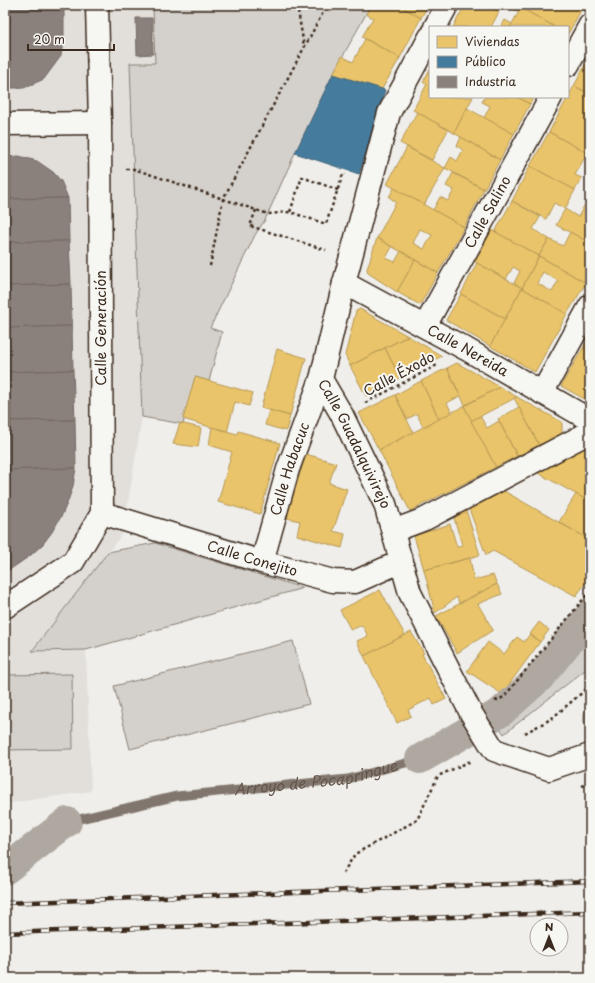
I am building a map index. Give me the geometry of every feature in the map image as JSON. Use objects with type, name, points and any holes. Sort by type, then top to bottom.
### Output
[{"type":"street","name":"Calle Generación","points":[[97,5],[100,123],[102,513]]},
{"type":"street","points":[[437,26],[448,5]]},
{"type":"street","points":[[569,63],[590,25]]},
{"type":"street","name":"Calle Guadalquivirejo","points":[[429,39],[388,113],[344,282],[321,379],[342,415],[385,504],[410,593],[471,712],[489,742]]},
{"type":"street","name":"Calle Salino","points":[[425,326],[550,98]]},
{"type":"street","points":[[5,124],[100,123]]},
{"type":"street","name":"Calle Nereida","points":[[344,282],[425,326],[590,420]]},
{"type":"street","points":[[542,393],[590,306]]},
{"type":"street","name":"Calle Habacuc","points":[[262,562],[288,469],[321,379]]},
{"type":"street","points":[[393,531],[425,519],[590,432]]},
{"type":"street","points":[[5,607],[73,562],[102,513]]},
{"type":"street","name":"Calle Conejito","points":[[102,513],[262,562],[333,581],[355,582],[402,561]]},
{"type":"street","points":[[489,742],[549,770],[590,755]]},
{"type":"path","points":[[296,5],[304,47]]},
{"type":"path","points":[[210,266],[223,199],[327,5]]},
{"type":"path","points":[[100,169],[134,169],[268,214],[290,212],[326,224],[343,174]]},
{"type":"path","points":[[290,212],[302,177],[338,190]]},
{"type":"path","points":[[256,210],[250,226],[351,258]]},
{"type":"path","name":"Calle Éxodo","points":[[342,415],[466,349]]},
{"type":"path","points":[[471,712],[504,697],[590,592]]},
{"type":"path","points":[[343,873],[355,854],[417,820],[438,776],[489,742],[551,719],[590,686]]},
{"type":"shaded area","points":[[5,5],[153,5],[155,63],[131,63],[142,417],[123,533],[32,651],[86,650],[91,791],[5,804]]},
{"type":"shaded area","points":[[153,5],[371,5],[333,74],[265,220],[255,235],[210,328],[222,332],[209,381],[195,377],[183,424],[142,417],[130,63],[155,63]]},
{"type":"shaded area","points":[[155,543],[303,588],[86,650],[32,651],[108,552]]},
{"type":"shaded area","points":[[590,635],[590,666],[504,734],[498,725],[554,678]]},
{"type":"shaded area","points":[[293,641],[309,704],[130,749],[114,686]]},
{"type":"shaded area","points":[[72,674],[73,749],[5,750],[5,675]]},
{"type":"shaded area","points":[[590,701],[590,725],[584,725],[584,714]]},
{"type":"building: Viviendas","points":[[371,5],[399,5],[421,18],[400,58],[362,37],[373,18],[366,14]]},
{"type":"building: Viviendas","points":[[399,5],[428,5],[421,18]]},
{"type":"building: Viviendas","points":[[465,5],[487,5],[499,12],[492,26],[454,26]]},
{"type":"building: Viviendas","points":[[487,5],[500,5],[497,11]]},
{"type":"building: Viviendas","points":[[512,5],[523,5],[519,12],[510,7]]},
{"type":"building: Viviendas","points":[[523,5],[584,5],[569,32],[569,26],[553,26],[521,8]]},
{"type":"building: Viviendas","points":[[521,8],[553,26],[511,26]]},
{"type":"building: Viviendas","points":[[505,20],[512,24],[511,26],[502,26]]},
{"type":"building: Viviendas","points":[[365,39],[400,58],[382,89],[333,74],[342,56],[353,62]]},
{"type":"building: Viviendas","points":[[590,56],[590,94],[574,86]]},
{"type":"building: Viviendas","points":[[429,71],[429,98],[472,98],[454,133],[413,110],[427,84],[423,82]]},
{"type":"building: Viviendas","points":[[574,86],[590,94],[589,154],[549,132],[567,98],[569,98]]},
{"type":"building: Viviendas","points":[[484,98],[519,98],[530,104],[514,134],[484,118],[490,106],[482,102]]},
{"type":"building: Viviendas","points":[[519,98],[533,98],[530,104]]},
{"type":"building: Viviendas","points":[[467,108],[514,134],[500,160],[454,133]]},
{"type":"building: Viviendas","points":[[417,112],[448,130],[432,160],[400,143]]},
{"type":"building: Viviendas","points":[[549,132],[587,153],[575,175],[582,178],[575,190],[530,166]]},
{"type":"building: Viviendas","points":[[461,137],[500,160],[484,189],[445,168],[451,157],[457,161],[463,150],[457,146]]},
{"type":"building: Viviendas","points":[[407,147],[445,168],[424,205],[387,184]]},
{"type":"building: Viviendas","points":[[590,164],[590,175],[585,172]]},
{"type":"building: Viviendas","points":[[530,166],[575,190],[565,209],[554,203],[546,219],[512,201]]},
{"type":"building: Viviendas","points":[[453,173],[484,189],[464,227],[433,210],[440,197],[448,201],[454,190],[446,186]]},
{"type":"building: Viviendas","points":[[394,188],[464,227],[438,273],[377,238],[396,202],[389,197]],"holes":[[[420,229],[432,235],[424,249],[413,243]]]},
{"type":"building: Viviendas","points":[[589,197],[590,243],[556,225],[565,209],[578,217]]},
{"type":"building: Viviendas","points":[[512,201],[540,217],[533,229],[549,239],[539,256],[495,232]]},
{"type":"building: Viviendas","points":[[492,230],[539,256],[522,288],[514,283],[520,271],[513,267],[506,279],[475,262]]},
{"type":"building: Viviendas","points":[[570,232],[590,243],[590,274],[586,283],[539,256],[549,239],[563,246]]},
{"type":"building: Viviendas","points":[[377,238],[392,247],[386,258],[395,262],[401,251],[415,260],[397,292],[368,273],[367,269]]},
{"type":"building: Viviendas","points":[[539,256],[586,283],[567,314],[522,288]],"holes":[[[543,272],[558,281],[552,292],[537,283]]]},
{"type":"building: Viviendas","points":[[415,260],[438,273],[420,305],[397,292]]},
{"type":"building: Viviendas","points":[[477,263],[522,288],[505,319],[461,294]]},
{"type":"building: Viviendas","points":[[522,288],[567,314],[535,372],[490,346]]},
{"type":"building: Viviendas","points":[[461,294],[505,319],[490,346],[446,320]]},
{"type":"building: Viviendas","points":[[360,309],[408,336],[350,366],[345,355],[356,311]]},
{"type":"building: Viviendas","points":[[590,335],[590,352],[583,348]]},
{"type":"building: Viviendas","points":[[408,336],[442,356],[400,378],[385,348]]},
{"type":"building: Viviendas","points":[[385,348],[400,378],[366,396],[350,366]]},
{"type":"building: Viviendas","points":[[583,348],[590,352],[590,402],[561,386]]},
{"type":"building: Viviendas","points":[[277,349],[306,358],[290,416],[261,408]]},
{"type":"building: Viviendas","points":[[457,363],[500,387],[465,405],[447,368]]},
{"type":"building: Viviendas","points":[[447,368],[460,396],[447,403],[452,413],[439,419],[421,381]]},
{"type":"building: Viviendas","points":[[195,377],[253,393],[249,406],[235,402],[227,432],[183,419]]},
{"type":"building: Viviendas","points":[[421,381],[439,419],[423,427],[417,414],[407,419],[395,395]]},
{"type":"building: Viviendas","points":[[500,387],[517,397],[471,421],[464,406]]},
{"type":"building: Viviendas","points":[[395,395],[413,432],[379,450],[359,413]]},
{"type":"building: Viviendas","points":[[517,397],[562,422],[562,434],[539,445],[514,398]]},
{"type":"building: Viviendas","points":[[464,406],[496,467],[410,511],[379,450]]},
{"type":"building: Viviendas","points":[[519,407],[539,445],[517,456],[498,419]]},
{"type":"building: Viviendas","points":[[269,410],[290,416],[286,431],[265,425]]},
{"type":"building: Viviendas","points":[[480,416],[487,428],[499,421],[517,456],[496,467],[471,421]]},
{"type":"building: Viviendas","points":[[180,423],[201,428],[198,447],[173,444]]},
{"type":"building: Viviendas","points":[[212,427],[237,434],[238,431],[280,443],[260,514],[218,502],[232,452],[209,445]]},
{"type":"building: Viviendas","points":[[590,445],[590,502],[538,473],[569,456]]},
{"type":"building: Viviendas","points":[[306,454],[336,463],[329,483],[347,489],[333,531],[345,534],[342,548],[297,535],[300,521],[286,518]]},
{"type":"building: Viviendas","points":[[504,491],[590,540],[590,577],[576,596],[493,551],[486,555],[469,509]]},
{"type":"building: Viviendas","points":[[576,494],[590,502],[590,540],[559,522]]},
{"type":"building: Viviendas","points":[[466,510],[480,555],[424,570],[414,536],[450,524],[457,547],[462,545],[454,518]]},
{"type":"building: Viviendas","points":[[470,558],[474,580],[493,575],[497,584],[459,603],[457,597],[435,613],[424,570]]},
{"type":"building: Viviendas","points":[[497,584],[502,594],[478,604],[493,630],[457,653],[436,616]]},
{"type":"building: Viviendas","points":[[380,590],[405,635],[364,656],[357,641],[368,636],[362,625],[351,630],[340,610]]},
{"type":"building: Viviendas","points":[[539,622],[549,630],[540,642],[530,634]]},
{"type":"building: Viviendas","points":[[411,632],[424,653],[422,654],[446,699],[434,705],[431,698],[408,710],[411,716],[397,723],[364,656]]},
{"type":"building: Viviendas","points":[[530,634],[540,642],[502,694],[467,671],[488,642],[504,654],[517,637],[524,642]]},
{"type":"building: Público","points":[[333,74],[385,90],[359,174],[295,153]]},
{"type":"building: Industria","points":[[5,5],[64,5],[64,35],[61,56],[44,79],[24,88],[5,88]]},
{"type":"building: Industria","points":[[136,18],[152,18],[153,54],[137,55]]},
{"type":"building: Industria","points":[[19,156],[37,161],[53,172],[61,181],[68,198],[5,199],[5,157]]},
{"type":"building: Industria","points":[[68,198],[69,241],[5,242],[5,199]]},
{"type":"building: Industria","points":[[69,241],[71,284],[5,286],[5,242]]},
{"type":"building: Industria","points":[[71,284],[72,326],[5,328],[5,286]]},
{"type":"building: Industria","points":[[72,326],[73,370],[5,372],[5,328]]},
{"type":"building: Industria","points":[[73,370],[75,420],[5,421],[5,372]]},
{"type":"building: Industria","points":[[75,420],[76,468],[5,470],[5,421]]},
{"type":"building: Industria","points":[[76,468],[73,486],[68,501],[52,532],[43,544],[31,555],[5,573],[5,470]]},
{"type":"waterway","name":"Arroyo de Pocapringue","points":[[420,759],[501,712],[540,677],[590,615]]},
{"type":"waterway","name":"Arroyo de Pocapringue","points":[[67,822],[177,796],[348,779],[420,759]]},
{"type":"waterway","name":"Arroyo de Pocapringue","points":[[5,870],[67,822]]},
{"type":"railway","points":[[5,903],[590,881]]},
{"type":"railway","points":[[5,933],[590,912]]},
{"type":"railway","points":[[534,978],[590,976]]}]
